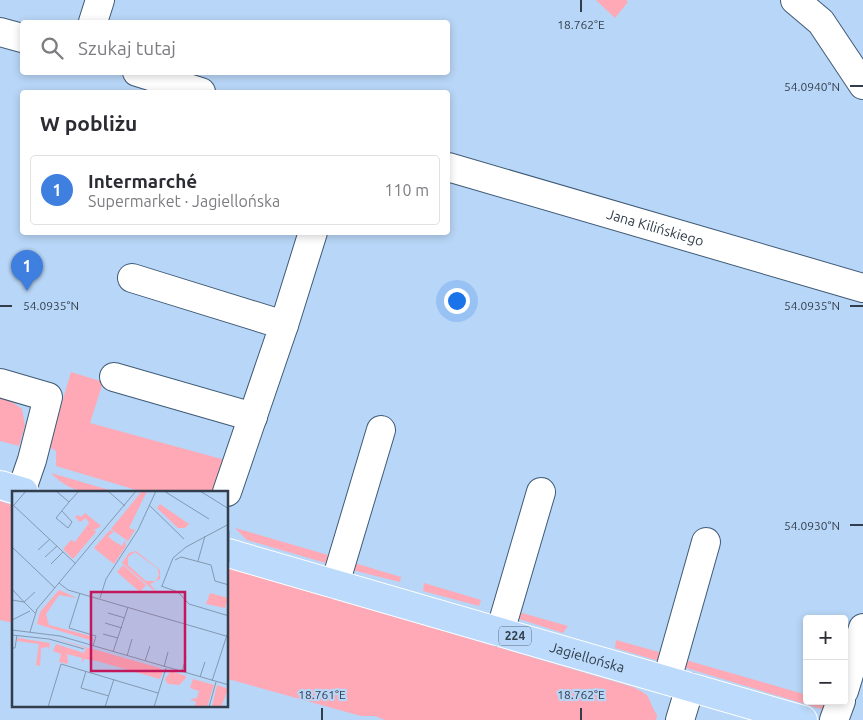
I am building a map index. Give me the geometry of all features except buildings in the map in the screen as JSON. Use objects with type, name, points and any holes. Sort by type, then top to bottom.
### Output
[{"type":"main road","name":"Jagiellońska","points":[[229,553],[803,720]]},
{"type":"street","points":[[94,20],[100,0]]},
{"type":"street","points":[[795,0],[821,22],[863,85]]},
{"type":"street","points":[[0,32],[20,37]]},
{"type":"street","points":[[147,75],[195,90]]},
{"type":"street","name":"Jana Kilińskiego","points":[[450,168],[863,288]]},
{"type":"street","points":[[227,491],[284,325],[309,235]]},
{"type":"street","points":[[132,278],[284,325]]},
{"type":"street","points":[[114,377],[253,417]]},
{"type":"street","points":[[0,383],[48,397],[32,460],[15,490]]},
{"type":"street","points":[[335,584],[380,430]]},
{"type":"street","points":[[500,632],[541,492]]},
{"type":"street","points":[[680,720],[678,684],[706,542]]},
{"type":"street","points":[[848,678],[863,628]]},
{"type":"street","points":[[834,720],[840,705]]},
{"type":"shaded area","points":[[596,0],[626,0],[628,2],[615,18]]},
{"type":"shaded area","points":[[71,372],[103,382],[90,423],[225,460],[214,491],[140,491],[56,466],[56,451],[49,447]]},
{"type":"shaded area","points":[[0,397],[11,401],[22,409],[25,426],[19,446],[0,441]]},
{"type":"shaded area","points":[[51,473],[113,491],[80,491],[59,480]]},
{"type":"shaded area","points":[[0,501],[12,505],[12,623],[0,620]]},
{"type":"shaded area","points":[[235,528],[335,557],[329,564],[247,540]]},
{"type":"shaded area","points":[[351,562],[401,577],[400,582],[352,570]]},
{"type":"shaded area","points":[[229,568],[633,687],[648,697],[657,716],[656,720],[385,720],[375,716],[361,716],[229,679]]},
{"type":"shaded area","points":[[424,583],[481,600],[479,606],[423,591]]},
{"type":"shaded area","points":[[515,611],[568,626],[563,633],[516,618]]},
{"type":"shaded area","points":[[616,640],[666,654],[662,662],[615,648]]},
{"type":"shaded area","points":[[682,659],[803,694],[803,703],[683,667]]},
{"type":"shaded area","points":[[808,705],[828,705],[828,711]]},
{"type":"place","name":"Intermarché","points":[[27,291]]}]
